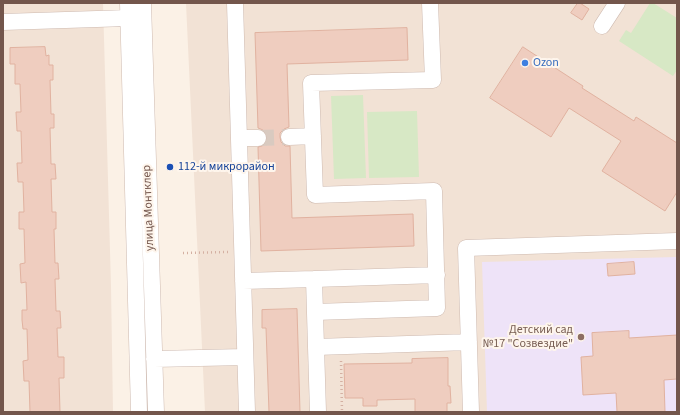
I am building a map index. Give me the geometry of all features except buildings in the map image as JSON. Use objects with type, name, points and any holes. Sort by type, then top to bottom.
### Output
[{"type":"street","name":"улица Монтклер","points":[[143,3],[156,412]]},
{"type":"street","points":[[235,3],[247,412]]},
{"type":"street","points":[[315,312],[437,308],[434,191],[315,194],[311,83],[433,80],[430,3]]},
{"type":"street","points":[[602,26],[617,3]]},
{"type":"street","name":"улица Монтклер","points":[[128,11],[139,412]]},
{"type":"street","points":[[3,22],[128,11]]},
{"type":"street","points":[[289,137],[313,136]]},
{"type":"street","points":[[239,138],[258,138]]},
{"type":"street","points":[[470,412],[466,248],[677,241]]},
{"type":"street","points":[[243,281],[436,275]]},
{"type":"street","points":[[314,278],[318,412]]},
{"type":"street","points":[[316,347],[469,342]]},
{"type":"street","points":[[154,359],[245,357]]},
{"type":"path","points":[[183,253],[242,252]]},
{"type":"path","points":[[340,346],[342,412]]},
{"type":"shaded area","points":[[3,3],[103,3],[113,412],[3,412]]},
{"type":"shaded area","points":[[186,3],[677,3],[677,412],[205,412]]},
{"type":"shaded area","name":"Детский сад №17 \"Созвездие\"","points":[[677,257],[677,412],[487,412],[482,262]]},
{"type":"green space","points":[[650,3],[653,3],[677,18],[677,70],[673,76],[619,41],[626,30],[631,33]]},
{"type":"green space","points":[[363,95],[366,178],[334,179],[331,96]]},
{"type":"green space","points":[[417,111],[419,177],[369,178],[367,112]]},
{"type":"tunnel","points":[[258,138],[289,137]]},
{"type":"place","name":"Ozon","points":[[525,63]]},
{"type":"place","name":"112-й микрорайон","points":[[170,167]]},
{"type":"place","name":"Детский сад №17 \"Созвездие\"","points":[[581,337]]}]
